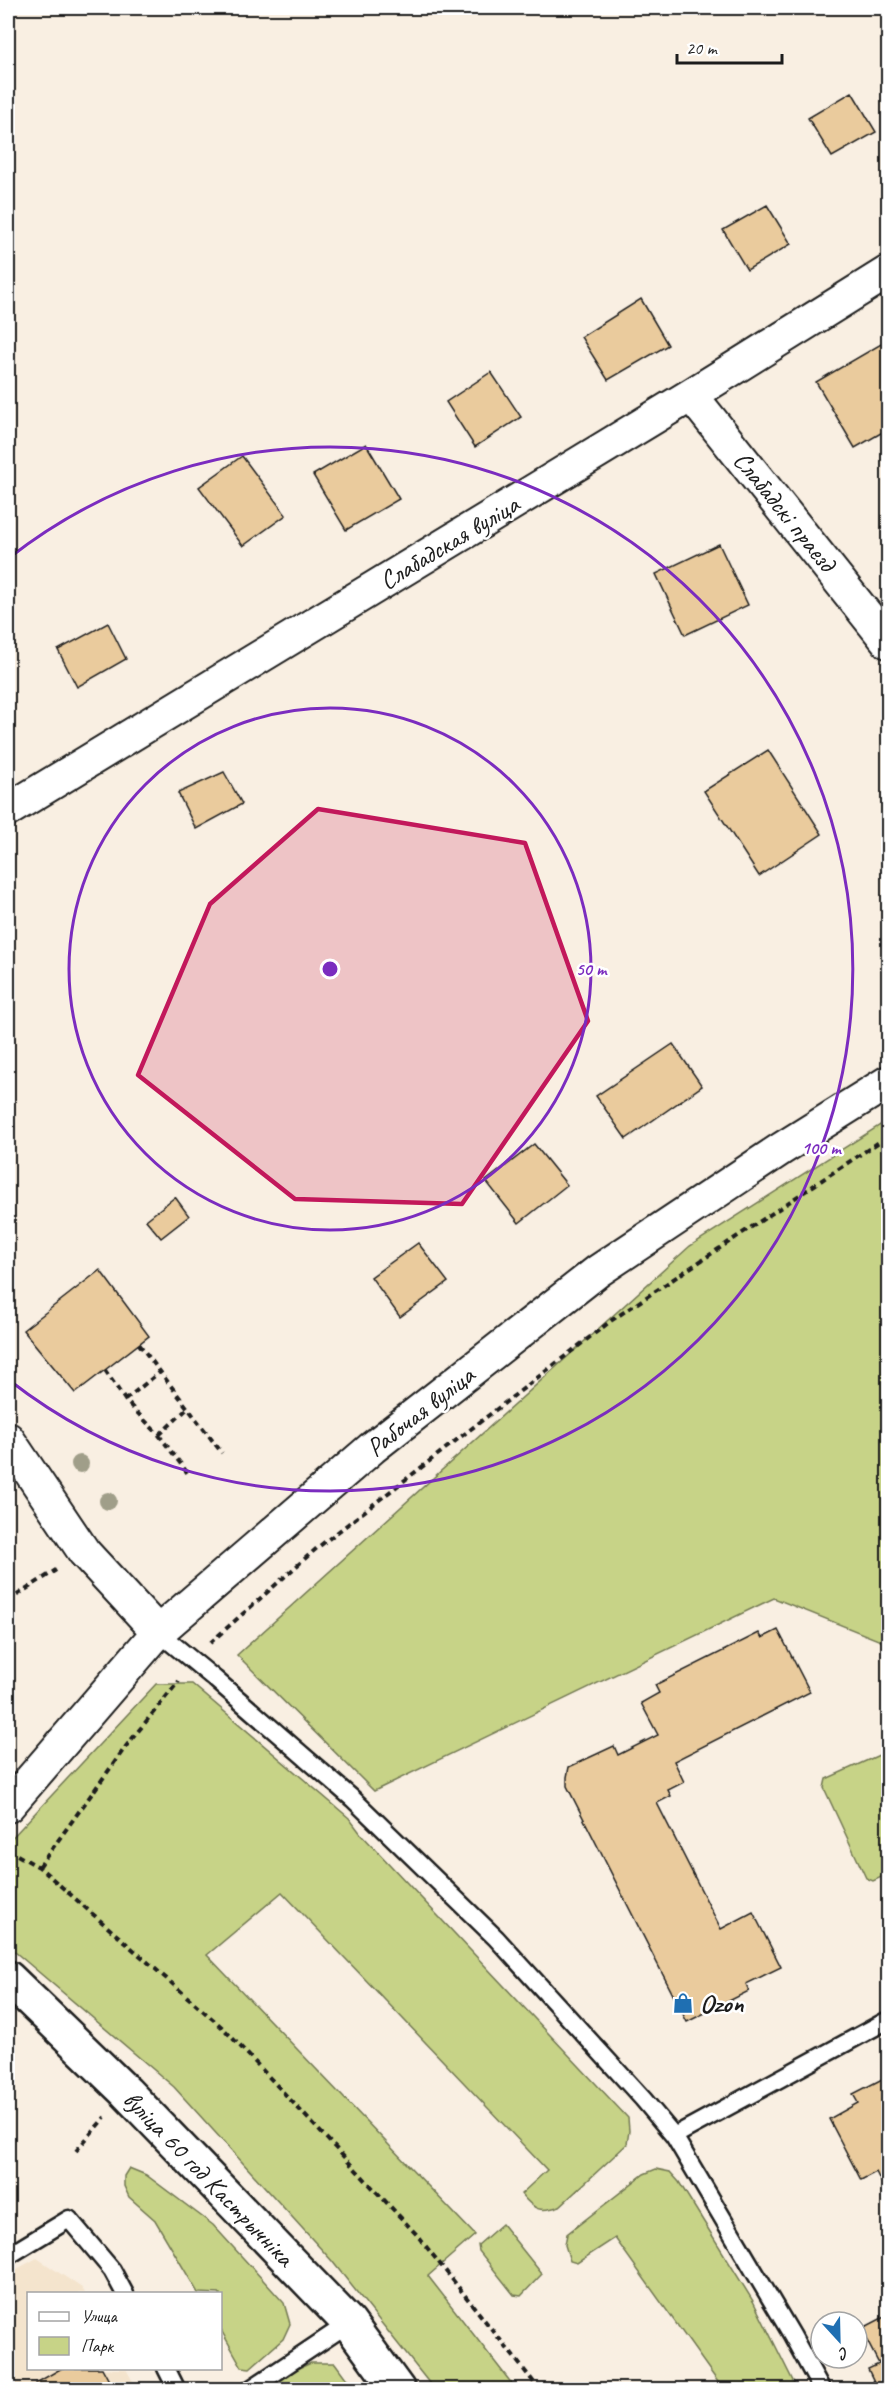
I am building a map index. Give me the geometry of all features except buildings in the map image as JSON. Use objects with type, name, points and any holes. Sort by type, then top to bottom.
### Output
[{"type":"street","name":"Слабадская вуліца","points":[[8,810],[691,395],[888,272]]},
{"type":"street","name":"Слабадскі праезд","points":[[691,395],[885,630]]},
{"type":"street","name":"Рабочая вуліца","points":[[8,1806],[158,1632],[372,1448],[598,1271],[781,1149],[888,1082]]},
{"type":"street","points":[[8,1439],[84,1552],[158,1632]]},
{"type":"street","name":"вуліца 60 год Кастрычніка","points":[[8,1978],[126,2092],[349,2323],[398,2390]]},
{"type":"lane","points":[[158,1632],[353,1799],[496,1938],[674,2136],[822,2390]]},
{"type":"lane","points":[[674,2136],[888,2020]]},
{"type":"lane","points":[[8,2256],[69,2219],[112,2270],[124,2292]]},
{"type":"lane","points":[[249,2390],[349,2323]]},
{"type":"lane","points":[[167,2370],[177,2390]]},
{"type":"path","points":[[39,1867],[127,1744],[213,1640],[317,1548],[612,1320],[888,1136]]},
{"type":"path","points":[[139,1344],[222,1453]]},
{"type":"path","points":[[105,1370],[125,1400],[159,1435],[189,1475]]},
{"type":"path","points":[[125,1400],[161,1371]]},
{"type":"path","points":[[159,1435],[187,1409]]},
{"type":"path","points":[[8,1601],[84,1552]]},
{"type":"path","points":[[8,1850],[39,1867],[224,2029],[417,2235],[540,2390]]},
{"type":"path","points":[[76,2151],[126,2092]]},
{"type":"highlighted area","points":[[318,809],[525,843],[588,1021],[462,1204],[295,1199],[138,1075],[210,904]]},
{"type":"shaded area","points":[[37,2258],[82,2288],[84,2292],[27,2292],[27,2370],[127,2370],[137,2389],[8,2390],[8,2274]]},
{"type":"green space","points":[[888,1120],[888,1644],[774,1598],[374,1791],[237,1655],[690,1246]]},
{"type":"green space","points":[[156,1684],[192,1684],[349,1818],[361,1834],[628,2118],[627,2144],[560,2206],[538,2209],[521,2194],[547,2170],[282,1892],[207,1955],[475,2235],[428,2276],[516,2389],[434,2389],[332,2261],[174,2087],[8,1946],[8,1842]]},
{"type":"green space","points":[[888,1751],[888,1874],[873,1881],[866,1878],[824,1788],[826,1779]]},
{"type":"green space","points":[[129,2168],[146,2175],[213,2225],[284,2303],[290,2324],[283,2339],[250,2368],[242,2367],[222,2332],[222,2292],[197,2292],[155,2220],[129,2197],[124,2186],[124,2176]]},
{"type":"green space","points":[[656,2169],[670,2172],[679,2182],[753,2301],[797,2389],[723,2389],[615,2238],[577,2263],[570,2261],[565,2245],[567,2234],[644,2174]]},
{"type":"green space","points":[[502,2224],[542,2274],[521,2296],[514,2295],[479,2251],[478,2245]]},
{"type":"green space","points":[[311,2363],[335,2363],[354,2389],[269,2389],[295,2370]]},
{"type":"place","name":"Ozon","points":[[683,2003]]}]
